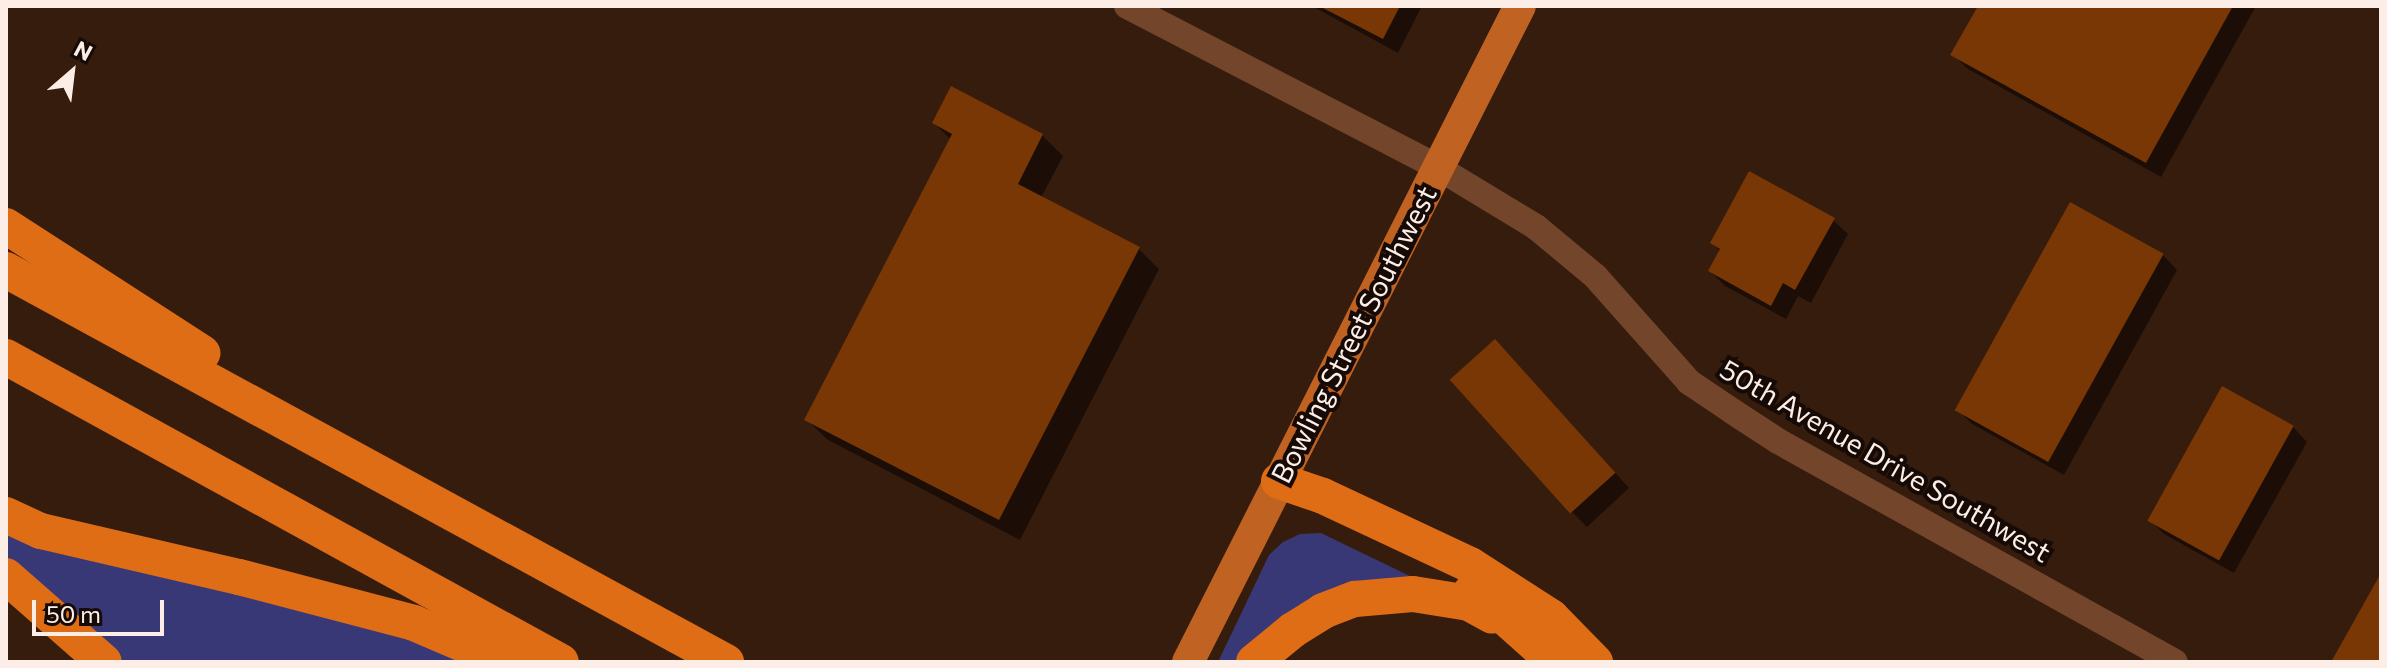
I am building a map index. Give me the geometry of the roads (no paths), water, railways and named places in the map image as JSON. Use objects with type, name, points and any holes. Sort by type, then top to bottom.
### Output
[{"type":"highway","points":[[6,226],[389,479]]},
{"type":"highway","points":[[6,270],[726,662]]},
{"type":"highway","points":[[6,357],[561,662]]},
{"type":"highway","points":[[1279,481],[1315,508],[1419,560],[1489,603],[1543,651]]},
{"type":"highway","points":[[1279,481],[1323,496],[1470,565],[1551,617],[1595,662]]},
{"type":"highway","points":[[6,515],[41,531],[166,563],[239,577],[414,623],[505,662]]},
{"type":"highway","points":[[6,576],[104,662]]},
{"type":"highway","points":[[1254,662],[1293,630],[1323,611],[1355,599],[1413,594],[1469,603],[1543,651]]},
{"type":"main road","name":"Bowling Street Southwest","points":[[1188,662],[1520,6]]},
{"type":"street","name":"50th Avenue Drive Southwest","points":[[1127,6],[1437,167],[1536,227],[1595,276],[1689,382],[1778,441],[2175,662]]}]
